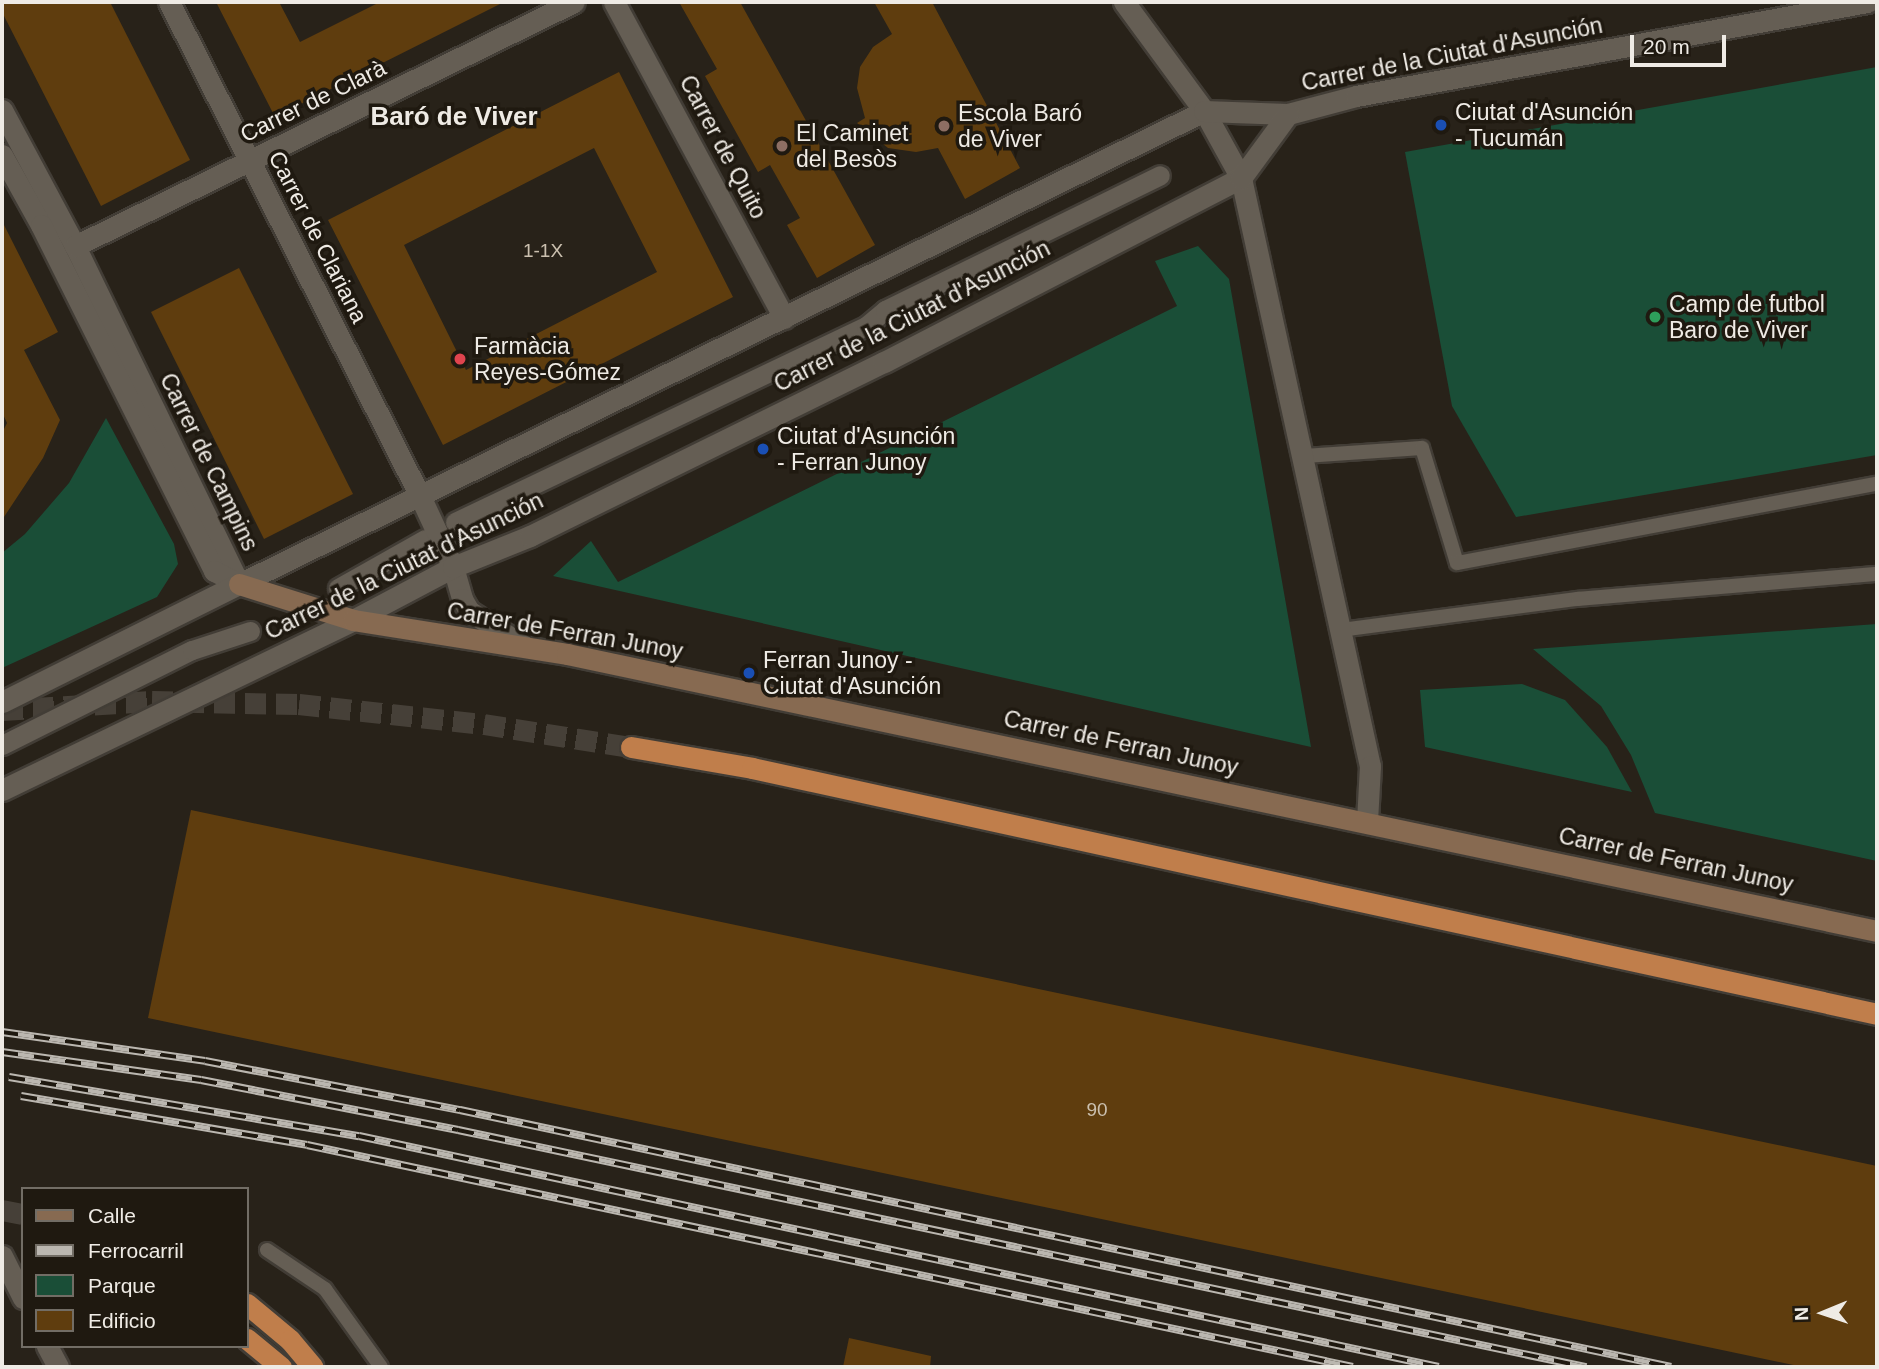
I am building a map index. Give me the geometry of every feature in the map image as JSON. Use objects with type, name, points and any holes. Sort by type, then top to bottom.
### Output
[{"type":"highway","points":[[631,747],[752,768],[1877,1014]]},
{"type":"highway","points":[[248,1305],[290,1340],[313,1367]]},
{"type":"highway","points":[[248,1340],[281,1367]]},
{"type":"main road","name":"Carrer de Ferran Junoy","points":[[239,584],[353,620],[524,646],[1877,931]]},
{"type":"street","name":"Carrer de Clariana","points":[[169,2],[420,496],[453,567],[469,611],[524,646]]},
{"type":"street","name":"Carrer de Clarà","points":[[75,246],[574,2]]},
{"type":"street","name":"Carrer de Quito","points":[[614,2],[784,318]]},
{"type":"street","points":[[1124,2],[1204,111],[1241,178],[1370,766],[1367,822]]},
{"type":"street","name":"Carrer de la Ciutat d'Asunción","points":[[2,790],[353,620],[453,567],[530,536],[884,362],[1241,178],[1288,114],[1381,91],[1867,2]]},
{"type":"street","name":"Carrer de Campins","points":[[2,110],[75,246],[239,584]]},
{"type":"street","points":[[2,702],[1204,111],[1288,114]]},
{"type":"street","name":"Carrer de Campins","points":[[2,155],[214,571],[239,584]]},
{"type":"street","name":"Carrer de la Ciutat d'Asunción","points":[[455,522],[866,326],[885,310],[1160,175]]},
{"type":"street","name":"Carrer de la Ciutat d'Asunción","points":[[346,584],[425,538]]},
{"type":"street","points":[[2,745],[192,650],[250,631]]},
{"type":"street","points":[[2,1256],[21,1293]]},
{"type":"street","points":[[48,1348],[58,1367]]},
{"type":"lane","points":[[1304,456],[1422,448],[1457,563],[1877,484]]},
{"type":"lane","points":[[1341,630],[1578,599],[1877,574]]},
{"type":"lane","points":[[267,1250],[325,1289],[381,1367]]},
{"type":"green space","name":"Camp de futbol Baro de Viver","points":[[1877,67],[1877,455],[1516,517],[1452,406],[1405,152]]},
{"type":"green space","points":[[1198,246],[1229,279],[1311,747],[553,576],[591,541],[618,582],[1177,306],[1155,261]]},
{"type":"green space","points":[[106,418],[174,544],[178,564],[157,597],[2,668],[2,553],[25,534],[69,483]]},
{"type":"green space","points":[[1877,624],[1877,861],[1655,813],[1631,755],[1601,706],[1533,649]]},
{"type":"green space","points":[[1522,684],[1565,700],[1607,747],[1632,792],[1425,747],[1420,690]]},
{"type":"building","points":[[2,2],[110,2],[190,160],[101,206],[2,12]]},
{"type":"building","points":[[216,2],[279,2],[300,42],[380,2],[504,2],[275,117]]},
{"type":"building","name":"El Caminet del Besòs","points":[[679,2],[740,2],[875,245],[817,278],[787,225],[800,218],[770,165],[758,172],[705,76],[717,69]]},
{"type":"building","points":[[874,2],[932,2],[1020,168],[965,199],[938,148],[916,152],[888,148],[857,123],[865,118],[857,88],[860,67],[873,47],[892,34]]},
{"type":"building","points":[[619,72],[733,297],[443,445],[328,220]],"holes":[[[594,148],[657,272],[466,370],[404,245]]]},
{"type":"building","points":[[2,221],[58,332],[24,350],[60,420],[43,458],[2,520],[2,433],[7,423],[2,412]]},
{"type":"building","points":[[239,268],[353,494],[264,539],[151,312]]},
{"type":"building","points":[[191,810],[1877,1166],[1877,1367],[1803,1367],[148,1018]]},
{"type":"building","points":[[849,1338],[931,1356],[930,1367],[843,1367]]},
{"type":"tunnel","points":[[2,710],[152,701],[299,704],[484,724],[631,747]]},
{"type":"tunnel","points":[[2,1210],[21,1214]]},
{"type":"railway","points":[[2,1032],[205,1061],[460,1110],[1671,1367]]},
{"type":"railway","points":[[2,1052],[201,1080],[458,1130],[1586,1367]]},
{"type":"railway","points":[[9,1077],[359,1136],[1439,1367]]},
{"type":"railway","points":[[21,1096],[307,1145],[1353,1367]]},
{"type":"place","name":"Ciutat d'Asunción - Tucumán","points":[[1441,125]]},
{"type":"place","name":"Escola Baró de Viver","points":[[944,126]]},
{"type":"place","name":"El Caminet del Besòs","points":[[782,146]]},
{"type":"place","name":"Camp de futbol Baro de Viver","points":[[1655,317]]},
{"type":"place","name":"Farmàcia Reyes-Gómez","points":[[460,359]]},
{"type":"place","name":"Ciutat d'Asunción - Ferran Junoy","points":[[763,449]]},
{"type":"place","name":"Ferran Junoy - Ciutat d'Asunción","points":[[749,673]]},
{"type":"district","name":"Baró de Viver","points":[[454,117]]}]
